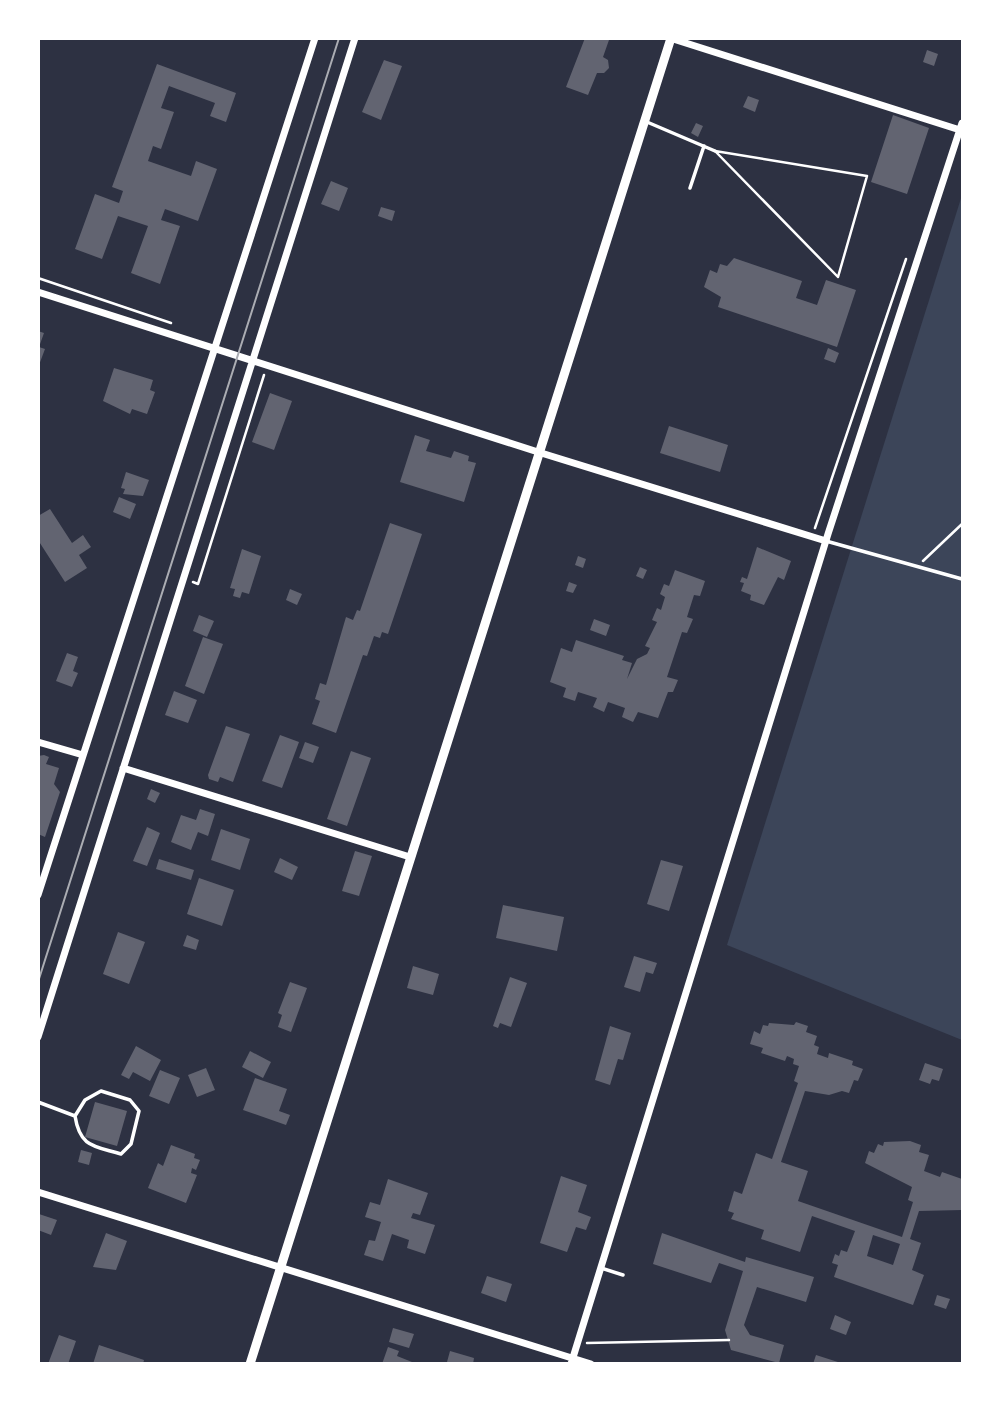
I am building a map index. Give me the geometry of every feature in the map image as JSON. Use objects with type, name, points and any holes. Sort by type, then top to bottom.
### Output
[{"type":"street","points":[[38,895],[315,38]]},
{"type":"street","points":[[38,1037],[355,38]]},
{"type":"street","points":[[250,1363],[671,39],[961,126],[826,541],[573,1358]]},
{"type":"street","points":[[38,292],[267,367],[826,541]]},
{"type":"street","points":[[38,742],[83,755]]},
{"type":"street","points":[[123,768],[410,857]]},
{"type":"street","points":[[38,1192],[591,1363]]},
{"type":"lane","points":[[645,121],[715,151]]},
{"type":"lane","points":[[690,188],[704,146]]},
{"type":"lane","points":[[826,541],[962,579]]},
{"type":"lane","points":[[101,1091],[130,1100],[139,1111],[131,1144],[121,1154],[87,1144],[78,1133],[75,1116],[85,1100],[101,1091]]},
{"type":"lane","points":[[38,1102],[75,1116]]},
{"type":"lane","points":[[601,1268],[623,1275]]},
{"type":"path","points":[[715,151],[867,176],[838,277],[781,219],[715,151]]},
{"type":"path","points":[[813,536],[907,256]]},
{"type":"path","points":[[38,278],[179,326]]},
{"type":"path","points":[[184,578],[198,584],[267,367]]},
{"type":"path","points":[[918,566],[962,524]]},
{"type":"path","points":[[573,1358],[589,1341],[729,1340]]},
{"type":"shaded area","points":[[962,195],[962,1040],[727,945]]},
{"type":"building","points":[[585,38],[609,40],[603,57],[608,60],[609,68],[604,73],[597,73],[588,95],[566,87]]},
{"type":"building","points":[[927,50],[938,54],[934,66],[923,62]]},
{"type":"building","points":[[384,60],[402,66],[381,120],[362,112]]},
{"type":"building","points":[[157,64],[236,93],[226,122],[210,116],[215,103],[169,86],[161,108],[174,112],[161,149],[153,146],[148,161],[191,176],[196,161],[217,169],[198,221],[165,209],[161,220],[180,226],[160,284],[131,273],[148,226],[118,216],[102,259],[75,249],[95,194],[119,203],[123,191],[112,187]]},
{"type":"building","points":[[748,96],[759,100],[755,112],[743,107]]},
{"type":"building","points":[[893,115],[929,128],[907,194],[871,182]]},
{"type":"building","points":[[696,123],[703,126],[698,137],[691,133]]},
{"type":"building","points":[[331,181],[348,188],[339,211],[321,204]]},
{"type":"building","points":[[381,207],[395,211],[392,221],[378,216]]},
{"type":"building","points":[[734,258],[802,281],[796,298],[817,305],[826,280],[856,290],[837,347],[718,307],[721,297],[704,287],[710,270],[717,273],[720,264],[727,266]]},
{"type":"building","points":[[38,331],[44,333],[39,347],[45,349],[39,365]]},
{"type":"building","points":[[828,348],[839,353],[835,363],[824,359]]},
{"type":"building","points":[[114,368],[153,380],[150,390],[155,392],[147,414],[132,409],[130,414],[103,401]]},
{"type":"building","points":[[270,393],[292,401],[274,450],[252,442]]},
{"type":"building","points":[[669,426],[728,445],[720,472],[660,453]]},
{"type":"building","points":[[415,435],[430,440],[426,451],[451,458],[454,451],[469,456],[468,461],[476,463],[464,502],[400,482]]},
{"type":"building","points":[[126,472],[149,480],[143,496],[123,494],[125,489],[121,488]]},
{"type":"building","points":[[119,497],[136,504],[130,519],[113,512]]},
{"type":"building","points":[[50,509],[72,543],[83,535],[91,547],[79,555],[87,568],[65,582],[38,540],[38,516]]},
{"type":"building","points":[[390,523],[422,534],[388,634],[382,632],[380,638],[374,636],[367,656],[363,655],[336,733],[312,724],[320,701],[315,699],[320,683],[326,685],[346,617],[353,620],[357,610],[360,611]]},
{"type":"building","points":[[757,547],[791,561],[784,580],[778,577],[764,605],[750,600],[751,595],[741,591],[744,583],[740,582],[742,577],[747,579]]},
{"type":"building","points":[[242,549],[261,556],[249,594],[242,592],[240,598],[233,596],[235,589],[230,588]]},
{"type":"building","points":[[578,556],[586,559],[583,568],[575,565]]},
{"type":"building","points":[[640,567],[647,570],[643,579],[636,576]]},
{"type":"building","points":[[675,570],[705,581],[700,596],[694,595],[687,617],[693,619],[687,633],[682,632],[667,677],[678,680],[673,692],[668,692],[658,718],[638,712],[633,722],[622,717],[625,708],[608,702],[604,712],[593,707],[597,698],[578,692],[575,701],[563,697],[566,688],[550,682],[561,648],[572,652],[576,640],[624,656],[622,660],[632,663],[627,679],[637,659],[647,654],[650,648],[645,646],[657,622],[652,620],[657,608],[661,610],[665,597],[660,594],[664,584],[669,586]]},
{"type":"building","points":[[569,582],[577,585],[573,593],[566,591]]},
{"type":"building","points":[[290,589],[302,594],[297,605],[286,600]]},
{"type":"building","points":[[199,615],[214,621],[207,637],[193,631]]},
{"type":"building","points":[[594,619],[610,625],[606,636],[590,630]]},
{"type":"building","points":[[203,637],[223,644],[204,694],[185,686]]},
{"type":"building","points":[[67,653],[78,657],[73,671],[78,673],[72,687],[56,681]]},
{"type":"building","points":[[174,691],[197,700],[188,723],[165,715]]},
{"type":"building","points":[[226,726],[250,734],[233,782],[220,777],[218,782],[209,779],[208,775]]},
{"type":"building","points":[[280,735],[299,742],[282,788],[262,781]]},
{"type":"building","points":[[305,742],[319,747],[313,763],[299,758]]},
{"type":"building","points":[[351,751],[371,758],[347,826],[327,819]]},
{"type":"building","points":[[38,756],[49,757],[46,764],[59,768],[54,784],[60,792],[45,837],[38,834]]},
{"type":"building","points":[[151,789],[160,793],[155,803],[147,799]]},
{"type":"building","points":[[200,809],[215,814],[208,836],[198,832],[191,850],[171,842],[181,815],[196,820]]},
{"type":"building","points":[[147,827],[160,833],[147,866],[133,861]]},
{"type":"building","points":[[221,829],[250,839],[240,870],[211,860]]},
{"type":"building","points":[[355,851],[372,856],[359,896],[342,891]]},
{"type":"building","points":[[280,858],[298,867],[292,880],[274,872]]},
{"type":"building","points":[[159,859],[194,870],[191,880],[156,869]]},
{"type":"building","points":[[661,860],[683,866],[669,911],[647,904]]},
{"type":"building","points":[[199,878],[234,890],[222,926],[187,914]]},
{"type":"building","points":[[503,905],[564,917],[557,951],[496,938]]},
{"type":"building","points":[[118,932],[145,942],[129,984],[103,974]]},
{"type":"building","points":[[187,935],[199,940],[196,950],[183,946]]},
{"type":"building","points":[[634,956],[657,963],[653,974],[646,972],[640,992],[624,987]]},
{"type":"building","points":[[413,966],[439,974],[433,995],[407,988]]},
{"type":"building","points":[[510,977],[527,983],[511,1027],[500,1023],[498,1028],[493,1026]]},
{"type":"building","points":[[290,982],[307,988],[291,1032],[278,1027],[282,1015],[278,1013]]},
{"type":"building","points":[[796,1022],[808,1026],[806,1032],[817,1036],[814,1045],[819,1047],[817,1054],[828,1058],[829,1053],[853,1061],[852,1065],[863,1069],[858,1081],[854,1080],[849,1093],[842,1091],[829,1095],[805,1091],[781,1162],[808,1171],[798,1201],[902,1237],[913,1202],[908,1200],[912,1187],[865,1163],[869,1151],[874,1153],[878,1144],[883,1146],[884,1142],[910,1141],[921,1145],[919,1152],[929,1155],[924,1171],[940,1177],[942,1172],[962,1179],[962,1210],[919,1211],[910,1239],[921,1243],[912,1270],[924,1275],[913,1305],[834,1277],[838,1265],[832,1263],[835,1254],[839,1256],[841,1250],[847,1252],[855,1231],[812,1216],[800,1252],[761,1239],[764,1230],[731,1219],[734,1213],[728,1211],[734,1191],[742,1194],[756,1153],[772,1159],[798,1083],[794,1081],[799,1066],[793,1064],[794,1059],[787,1056],[785,1061],[761,1053],[763,1048],[750,1044],[754,1031],[760,1034],[763,1025],[768,1026],[769,1023],[794,1025]],"holes":[[[873,1235],[900,1244],[893,1265],[867,1256]]]},
{"type":"building","points":[[610,1026],[631,1033],[623,1060],[618,1059],[610,1085],[595,1080]]},
{"type":"building","points":[[136,1046],[161,1060],[150,1081],[133,1072],[129,1079],[121,1075]]},
{"type":"building","points":[[250,1051],[271,1062],[263,1078],[242,1067]]},
{"type":"building","points":[[925,1063],[943,1069],[939,1081],[932,1079],[930,1084],[919,1080]]},
{"type":"building","points":[[206,1068],[215,1090],[197,1097],[188,1075]]},
{"type":"building","points":[[160,1070],[180,1078],[169,1104],[149,1096]]},
{"type":"building","points":[[255,1078],[287,1089],[279,1111],[290,1115],[286,1125],[243,1110]]},
{"type":"building","points":[[95,1102],[127,1111],[117,1146],[85,1137]]},
{"type":"building","points":[[171,1145],[195,1154],[194,1158],[200,1160],[196,1170],[192,1168],[191,1173],[197,1175],[186,1203],[148,1188],[158,1163],[163,1166]]},
{"type":"building","points":[[81,1150],[92,1153],[89,1165],[78,1162]]},
{"type":"building","points":[[561,1176],[587,1185],[578,1212],[591,1217],[586,1230],[576,1227],[567,1252],[540,1243]]},
{"type":"building","points":[[388,1179],[428,1193],[420,1215],[413,1213],[411,1218],[435,1225],[425,1254],[407,1248],[409,1240],[392,1234],[383,1261],[364,1255],[369,1240],[375,1241],[381,1222],[365,1217],[370,1202],[380,1205]]},
{"type":"building","points":[[39,1214],[57,1220],[51,1235],[38,1230]]},
{"type":"building","points":[[106,1233],[127,1241],[116,1270],[93,1267]]},
{"type":"building","points":[[662,1233],[745,1262],[746,1257],[814,1277],[806,1302],[757,1287],[744,1325],[750,1335],[784,1345],[779,1363],[731,1350],[725,1330],[743,1271],[719,1263],[711,1283],[653,1264]]},
{"type":"building","points":[[487,1276],[512,1284],[506,1302],[481,1293]]},
{"type":"building","points":[[937,1295],[950,1299],[946,1309],[934,1305]]},
{"type":"building","points":[[835,1315],[851,1322],[846,1335],[830,1329]]},
{"type":"building","points":[[393,1328],[414,1334],[409,1348],[389,1342]]},
{"type":"building","points":[[59,1335],[76,1341],[68,1364],[48,1364]]},
{"type":"building","points":[[99,1345],[144,1360],[143,1364],[93,1364]]},
{"type":"building","points":[[388,1347],[399,1351],[397,1356],[417,1364],[382,1364]]},
{"type":"building","points":[[450,1351],[474,1358],[473,1364],[447,1362]]},
{"type":"building","points":[[816,1355],[841,1363],[813,1364]]},
{"type":"tram line","points":[[38,982],[339,38]]}]
